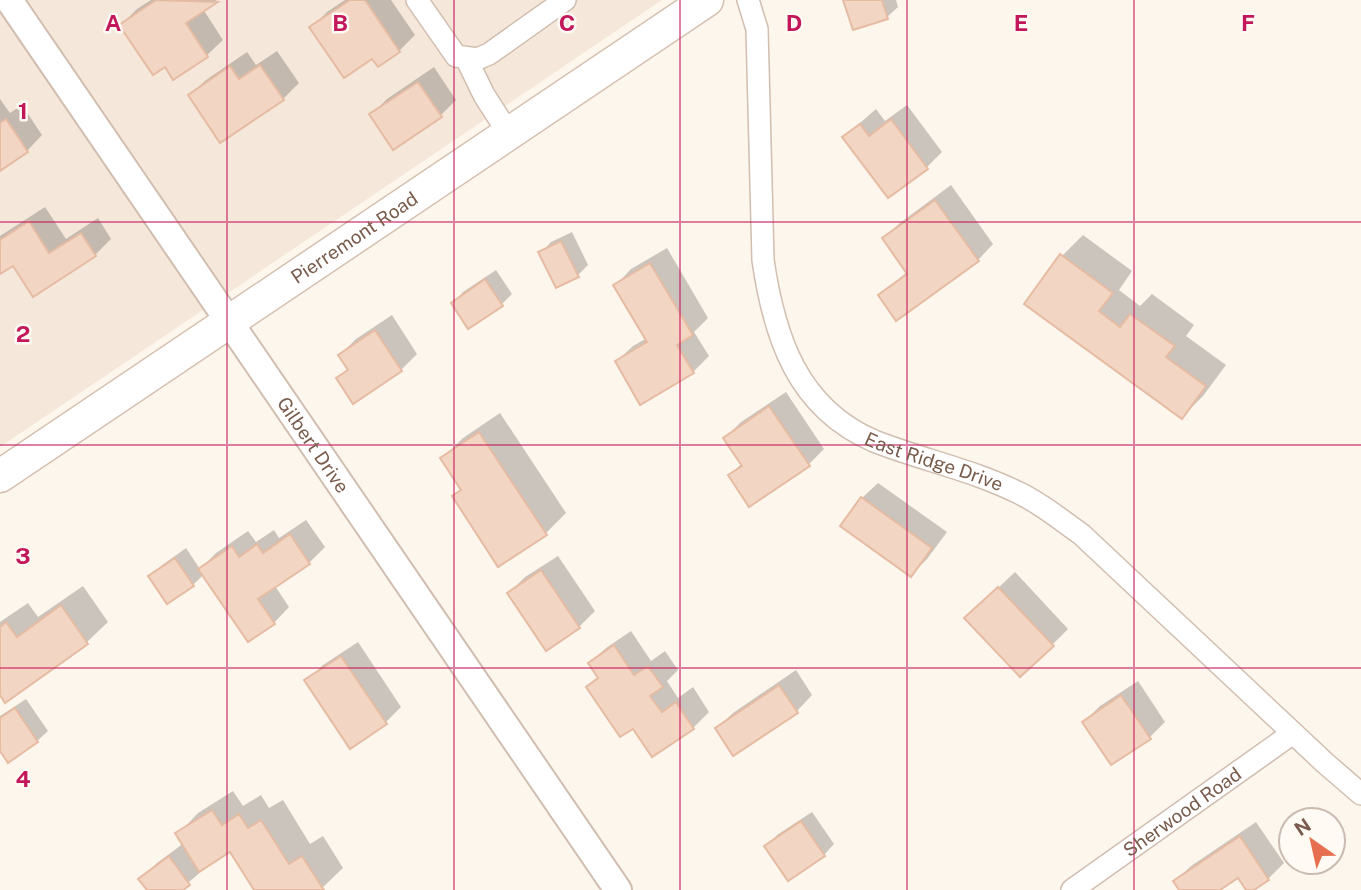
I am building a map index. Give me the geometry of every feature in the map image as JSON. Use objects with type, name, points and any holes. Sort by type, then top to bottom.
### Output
[{"type":"main road","name":"Pierremont Road","points":[[0,476],[707,0]]},
{"type":"street","name":"Gilbert Drive","points":[[9,0],[618,890]]},
{"type":"street","points":[[417,0],[456,55],[477,59],[489,54],[565,0]]},
{"type":"street","name":"East Ridge Drive","points":[[748,0],[757,29],[763,260],[774,318],[792,367],[805,387],[830,414],[859,434],[979,476],[1041,505],[1081,534],[1361,794]]},
{"type":"street","points":[[467,58],[484,95],[509,134]]},
{"type":"street","name":"Sherwood Road","points":[[1072,890],[1293,733]]},
{"type":"shaded area","points":[[0,0],[662,0],[0,447]]},
{"type":"building","points":[[156,0],[218,2],[186,23],[208,57],[173,80],[165,67],[153,75],[119,25]]},
{"type":"building","points":[[350,0],[365,0],[400,52],[378,67],[372,59],[344,78],[309,27]]},
{"type":"building","points":[[843,0],[882,0],[888,19],[853,30]]},
{"type":"building","points":[[260,65],[284,100],[220,143],[188,95],[230,66],[239,79]]},
{"type":"building","points":[[418,82],[442,117],[393,150],[369,114]]},
{"type":"building","points":[[6,119],[28,152],[0,171],[0,123]]},
{"type":"building","points":[[891,119],[928,169],[888,198],[842,137],[860,124],[869,136]]},
{"type":"building","points":[[935,200],[979,261],[896,321],[878,295],[907,274],[882,238]]},
{"type":"building","points":[[29,221],[49,253],[81,233],[96,256],[33,297],[13,266],[0,274],[0,240]]},
{"type":"building","points":[[561,241],[579,277],[556,288],[538,252]]},
{"type":"building","points":[[1060,254],[1113,293],[1099,311],[1120,327],[1130,314],[1175,346],[1166,357],[1206,386],[1182,419],[1024,304]]},
{"type":"building","points":[[650,263],[693,335],[677,345],[694,373],[640,405],[615,361],[647,342],[613,285]]},
{"type":"building","points":[[485,279],[503,306],[468,329],[451,303]]},
{"type":"building","points":[[375,330],[402,371],[353,404],[336,378],[348,370],[338,355]]},
{"type":"building","points":[[769,406],[810,466],[749,507],[728,475],[742,466],[723,438]]},
{"type":"building","points":[[479,432],[547,535],[498,567],[452,496],[461,490],[440,458]]},
{"type":"building","points":[[861,497],[932,548],[911,577],[840,526]]},
{"type":"building","points":[[290,534],[310,564],[258,599],[275,624],[248,642],[198,569],[232,546],[239,557],[257,544],[263,553]]},
{"type":"building","points":[[175,558],[194,586],[167,604],[148,576]]},
{"type":"building","points":[[541,570],[580,628],[546,651],[507,593]]},
{"type":"building","points":[[998,587],[1054,646],[1020,677],[964,618]]},
{"type":"building","points":[[61,605],[88,644],[5,703],[0,695],[0,627],[6,622],[17,637]]},
{"type":"building","points":[[614,645],[634,675],[648,666],[663,687],[650,696],[662,712],[676,702],[694,729],[652,757],[633,729],[620,737],[586,687],[598,678],[588,663]]},
{"type":"building","points":[[341,656],[387,724],[350,749],[304,680]]},
{"type":"building","points":[[779,685],[798,713],[733,756],[715,728]]},
{"type":"building","points":[[1121,695],[1151,739],[1111,765],[1082,722]]},
{"type":"building","points":[[15,708],[38,742],[8,763],[0,751],[0,718]]},
{"type":"building","points":[[212,810],[222,825],[239,814],[248,828],[261,820],[289,864],[302,856],[324,890],[254,890],[230,852],[199,872],[175,833]]},
{"type":"building","points":[[801,821],[825,856],[788,881],[764,846]]},
{"type":"building","points":[[1240,836],[1269,880],[1254,890],[1246,890],[1238,878],[1220,890],[1179,890],[1173,881]]},
{"type":"building","points":[[169,856],[190,885],[183,890],[147,890],[138,879]]}]
